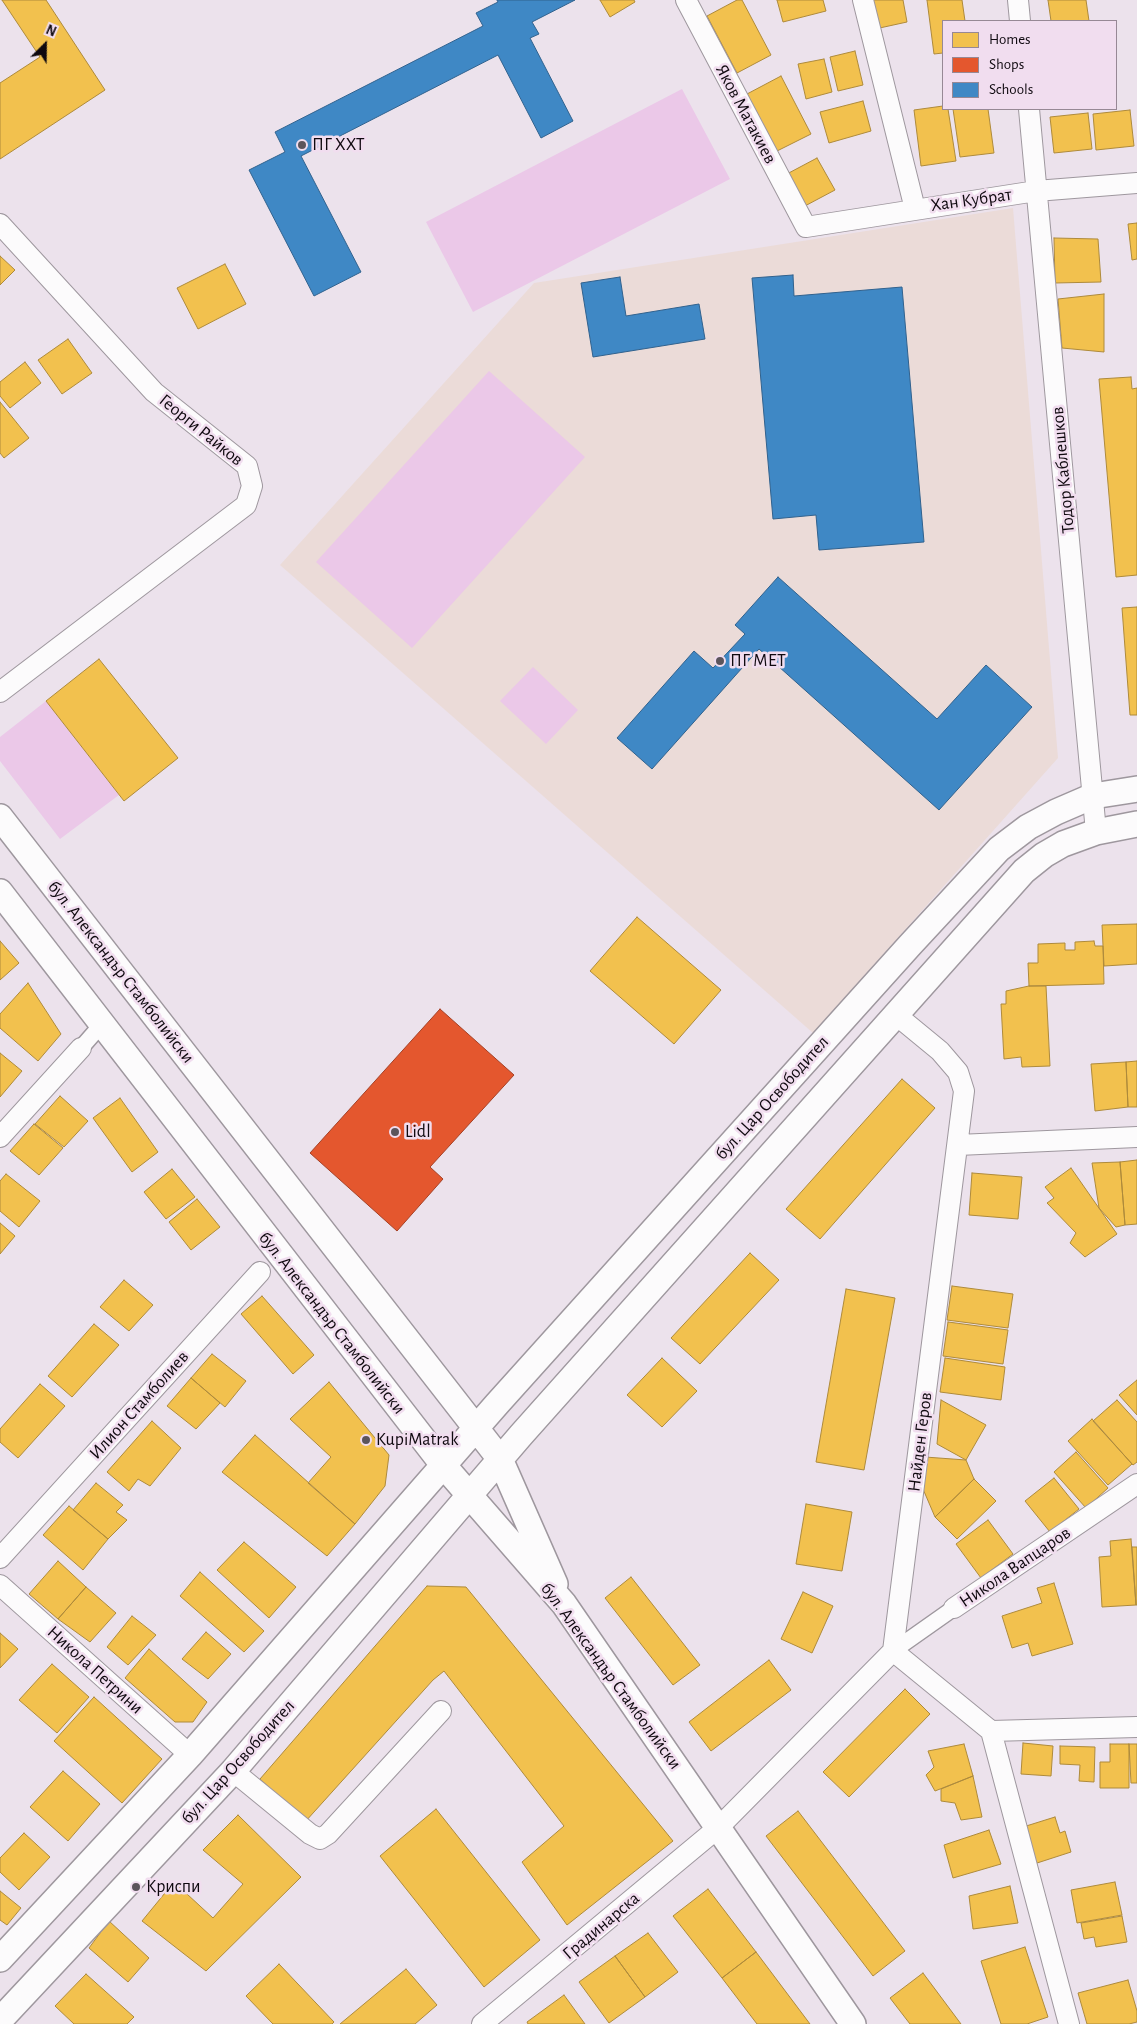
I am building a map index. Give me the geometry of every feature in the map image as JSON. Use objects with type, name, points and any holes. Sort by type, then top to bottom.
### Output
[{"type":"street","name":"Яков Матакиев","points":[[686,0],[806,227]]},
{"type":"street","points":[[863,0],[915,209]]},
{"type":"street","points":[[1018,0],[1020,20]]},
{"type":"street","name":"Тодор Каблешков","points":[[1029,110],[1096,832]]},
{"type":"street","name":"Хан Кубрат","points":[[806,227],[1036,191],[1137,183]]},
{"type":"street","name":"Георги Райков","points":[[0,224],[154,392],[247,466],[252,486],[246,505],[0,692]]},
{"type":"street","name":"бул. Цар Освободител","points":[[444,1466],[910,944],[999,849],[1028,827],[1093,796],[1137,790]]},
{"type":"street","name":"бул. Александър Стамболийски","points":[[0,817],[500,1459],[564,1604]]},
{"type":"street","name":"бул. Цар Освободител","points":[[0,2020],[233,1771],[500,1459],[1024,871],[1044,855],[1064,844],[1096,832],[1137,824]]},
{"type":"street","name":"бул. Александър Стамболийски","points":[[0,892],[468,1497],[564,1604],[853,2024]]},
{"type":"street","name":"Найден Геров","points":[[893,1651],[964,1091],[958,1072],[940,1051],[896,1014]]},
{"type":"street","points":[[0,1137],[102,1024]]},
{"type":"street","points":[[958,1145],[1137,1136]]},
{"type":"street","name":"Илион Стамболиев","points":[[0,1558],[278,1252]]},
{"type":"street","points":[[0,1959],[190,1755],[444,1466]]},
{"type":"street","name":"Никола Вапцаров","points":[[893,1651],[1137,1484]]},
{"type":"street","name":"Никола Петрини","points":[[0,1584],[190,1755]]},
{"type":"street","points":[[719,1827],[893,1651],[991,1731],[1069,2024]]},
{"type":"street","points":[[233,1771],[310,1834],[320,1839],[328,1834],[440,1711]]},
{"type":"street","points":[[991,1731],[1137,1727]]},
{"type":"street","name":"Градинарска","points":[[484,2023],[719,1827]]},
{"type":"shaded area","points":[[682,89],[730,179],[473,312],[426,222]]},
{"type":"shaded area","name":"ПГ МЕТ","points":[[1013,208],[1058,758],[813,1033],[280,565],[534,283]]},
{"type":"shaded area","points":[[489,371],[585,457],[412,648],[316,562]]},
{"type":"shaded area","points":[[533,667],[578,710],[546,744],[500,701]]},
{"type":"shaded area","points":[[46,701],[119,795],[60,839],[0,761],[0,737]]},
{"type":"building: Homes","points":[[2,0],[46,0],[105,90],[0,159],[0,83],[40,57]]},
{"type":"building: Homes","points":[[600,0],[634,0],[635,2],[610,17]]},
{"type":"building: Homes","points":[[737,0],[742,0],[771,55],[737,73],[707,16]]},
{"type":"building: Homes","points":[[777,0],[823,0],[826,11],[783,22]]},
{"type":"building: Homes","points":[[869,0],[903,0],[907,22],[875,29]]},
{"type":"building: Homes","points":[[927,0],[962,0],[965,20],[942,20],[942,53],[934,54]]},
{"type":"building: Homes","points":[[1048,0],[1086,0],[1089,20],[1051,20]]},
{"type":"building: Homes","points":[[855,51],[863,85],[838,91],[830,57]]},
{"type":"building: Homes","points":[[824,59],[832,92],[806,99],[798,64]]},
{"type":"building: Homes","points":[[781,76],[811,134],[777,151],[747,94]]},
{"type":"building: Homes","points":[[863,101],[871,131],[829,143],[820,112]]},
{"type":"building: Homes","points":[[942,106],[942,110],[948,110],[956,161],[921,166],[914,110]]},
{"type":"building: Homes","points":[[953,110],[988,110],[994,153],[960,157]]},
{"type":"building: Homes","points":[[1130,110],[1134,146],[1096,150],[1093,114]]},
{"type":"building: Homes","points":[[1088,113],[1092,149],[1054,153],[1050,117]]},
{"type":"building: Homes","points":[[817,158],[835,190],[803,207],[785,175]]},
{"type":"building: Homes","points":[[1137,223],[1137,259],[1132,260],[1128,224]]},
{"type":"building: Homes","points":[[1054,238],[1098,239],[1101,282],[1055,283]]},
{"type":"building: Homes","points":[[0,256],[15,270],[0,285]]},
{"type":"building: Homes","points":[[225,264],[246,304],[198,329],[177,288]]},
{"type":"building: Homes","points":[[1104,294],[1104,352],[1062,348],[1058,299]]},
{"type":"building: Homes","points":[[68,339],[92,373],[62,394],[38,360]]},
{"type":"building: Homes","points":[[25,362],[41,383],[10,408],[0,396],[0,382]]},
{"type":"building: Homes","points":[[1131,377],[1132,389],[1137,388],[1137,575],[1116,577],[1099,379]]},
{"type":"building: Homes","points":[[0,402],[29,438],[4,458],[0,453]]},
{"type":"building: Homes","points":[[1137,607],[1137,715],[1130,715],[1122,608]]},
{"type":"building: Homes","points":[[99,659],[178,758],[124,801],[46,701]]},
{"type":"building: Homes","points":[[637,917],[721,990],[674,1044],[590,971]]},
{"type":"building: Homes","points":[[1137,924],[1137,964],[1104,966],[1102,925]]},
{"type":"building: Homes","points":[[0,941],[19,963],[0,980]]},
{"type":"building: Homes","points":[[1094,941],[1095,946],[1103,946],[1104,984],[1029,986],[1028,963],[1038,963],[1038,944],[1065,943],[1065,950],[1075,950],[1075,942]]},
{"type":"building: Homes","points":[[28,983],[61,1034],[38,1061],[0,1028],[0,1014]]},
{"type":"building: Homes","points":[[1029,986],[1046,986],[1050,1066],[1022,1067],[1021,1057],[1004,1059],[1001,1004],[1006,1004],[1006,991]]},
{"type":"building: Homes","points":[[0,1053],[22,1071],[0,1097]]},
{"type":"building: Homes","points":[[1137,1061],[1137,1107],[1128,1107],[1126,1062]]},
{"type":"building: Homes","points":[[1126,1062],[1128,1107],[1095,1111],[1091,1064]]},
{"type":"building: Homes","points":[[902,1079],[935,1108],[820,1239],[786,1209]]},
{"type":"building: Homes","points":[[60,1096],[88,1121],[64,1147],[35,1124]]},
{"type":"building: Homes","points":[[120,1098],[158,1152],[132,1172],[93,1118]]},
{"type":"building: Homes","points":[[34,1124],[63,1148],[39,1175],[10,1151]]},
{"type":"building: Homes","points":[[1137,1160],[1137,1224],[1125,1225],[1120,1162]]},
{"type":"building: Homes","points":[[1120,1162],[1125,1225],[1116,1227],[1099,1208],[1092,1163]]},
{"type":"building: Homes","points":[[1071,1168],[1117,1234],[1085,1257],[1070,1243],[1076,1233],[1047,1203],[1054,1198],[1045,1187]]},
{"type":"building: Homes","points":[[172,1169],[195,1197],[166,1219],[144,1192]]},
{"type":"building: Homes","points":[[972,1173],[1022,1177],[1018,1219],[969,1215]]},
{"type":"building: Homes","points":[[6,1174],[40,1201],[19,1227],[0,1211],[0,1181]]},
{"type":"building: Homes","points":[[197,1199],[220,1227],[191,1250],[169,1222]]},
{"type":"building: Homes","points":[[0,1223],[15,1236],[0,1254]]},
{"type":"building: Homes","points":[[750,1253],[779,1280],[700,1364],[671,1338]]},
{"type":"building: Homes","points":[[124,1280],[153,1305],[129,1331],[100,1307]]},
{"type":"building: Homes","points":[[952,1286],[1013,1294],[1008,1328],[947,1320]]},
{"type":"building: Homes","points":[[846,1289],[895,1298],[864,1470],[816,1462]]},
{"type":"building: Homes","points":[[262,1296],[314,1355],[293,1374],[241,1314]]},
{"type":"building: Homes","points":[[948,1322],[1008,1330],[1003,1364],[943,1356]]},
{"type":"building: Homes","points":[[94,1324],[119,1345],[72,1397],[48,1376]]},
{"type":"building: Homes","points":[[212,1354],[246,1381],[225,1407],[191,1378]]},
{"type":"building: Homes","points":[[662,1358],[697,1391],[662,1427],[627,1395]]},
{"type":"building: Homes","points":[[945,1358],[1005,1367],[1001,1400],[940,1392]]},
{"type":"building: Homes","points":[[191,1378],[220,1403],[196,1429],[167,1406]]},
{"type":"building: Homes","points":[[1137,1380],[1137,1415],[1119,1395]]},
{"type":"building: Homes","points":[[329,1382],[389,1455],[385,1486],[355,1524],[308,1483],[331,1457],[290,1419]]},
{"type":"building: Homes","points":[[40,1384],[65,1406],[18,1458],[0,1442],[0,1429]]},
{"type":"building: Homes","points":[[941,1400],[986,1425],[966,1460],[937,1444]]},
{"type":"building: Homes","points":[[1117,1400],[1137,1422],[1137,1462],[1133,1465],[1093,1421]]},
{"type":"building: Homes","points":[[1092,1419],[1132,1464],[1108,1485],[1068,1441]]},
{"type":"building: Homes","points":[[152,1421],[181,1448],[150,1486],[138,1479],[129,1491],[107,1472]]},
{"type":"building: Homes","points":[[255,1435],[355,1524],[327,1556],[222,1472]]},
{"type":"building: Homes","points":[[1076,1452],[1108,1488],[1086,1508],[1054,1472]]},
{"type":"building: Homes","points":[[925,1457],[966,1460],[974,1479],[935,1517],[923,1489]]},
{"type":"building: Homes","points":[[1054,1478],[1079,1509],[1050,1532],[1025,1501]]},
{"type":"building: Homes","points":[[974,1479],[996,1501],[957,1539],[935,1517]]},
{"type":"building: Homes","points":[[96,1483],[123,1505],[116,1512],[127,1520],[108,1539],[73,1510]]},
{"type":"building: Homes","points":[[806,1504],[852,1512],[842,1571],[796,1564]]},
{"type":"building: Homes","points":[[69,1506],[108,1539],[83,1570],[43,1535]]},
{"type":"building: Homes","points":[[988,1520],[1013,1554],[981,1578],[956,1544]]},
{"type":"building: Homes","points":[[1131,1539],[1136,1605],[1102,1607],[1099,1557],[1111,1556],[1110,1541]]},
{"type":"building: Homes","points":[[244,1542],[296,1587],[269,1618],[217,1570]]},
{"type":"building: Homes","points":[[1132,1547],[1137,1547],[1137,1605],[1136,1605]]},
{"type":"building: Homes","points":[[58,1561],[86,1587],[58,1619],[29,1594]]},
{"type":"building: Homes","points":[[200,1572],[264,1631],[244,1652],[180,1596]]},
{"type":"building: Homes","points":[[631,1577],[700,1665],[673,1685],[605,1598]]},
{"type":"building: Homes","points":[[1054,1583],[1073,1644],[1032,1656],[1028,1643],[1012,1648],[1002,1616],[1042,1603],[1037,1588]]},
{"type":"building: Homes","points":[[427,1586],[466,1587],[673,1841],[567,1925],[522,1862],[564,1826],[444,1671],[433,1680],[305,1822],[260,1779]]},
{"type":"building: Homes","points":[[86,1587],[116,1613],[90,1642],[58,1619]]},
{"type":"building: Homes","points":[[803,1592],[833,1606],[812,1653],[781,1639]]},
{"type":"building: Homes","points":[[132,1616],[156,1635],[128,1665],[107,1647]]},
{"type":"building: Homes","points":[[206,1632],[231,1654],[208,1679],[182,1659]]},
{"type":"building: Homes","points":[[0,1633],[18,1649],[0,1668]]},
{"type":"building: Homes","points":[[149,1649],[207,1702],[193,1722],[175,1722],[125,1678]]},
{"type":"building: Homes","points":[[769,1660],[791,1690],[711,1751],[689,1722]]},
{"type":"building: Homes","points":[[52,1664],[89,1697],[57,1733],[19,1700]]},
{"type":"building: Homes","points":[[905,1689],[930,1714],[849,1797],[823,1772]]},
{"type":"building: Homes","points":[[94,1697],[162,1759],[122,1803],[54,1741]]},
{"type":"building: Homes","points":[[1023,1743],[1053,1746],[1051,1776],[1021,1774]]},
{"type":"building: Homes","points":[[964,1744],[973,1776],[935,1791],[926,1775],[934,1767],[928,1751]]},
{"type":"building: Homes","points":[[1110,1744],[1129,1744],[1129,1788],[1100,1788],[1100,1762],[1110,1762]]},
{"type":"building: Homes","points":[[1129,1744],[1137,1744],[1137,1783],[1131,1783]]},
{"type":"building: Homes","points":[[1060,1746],[1095,1747],[1094,1782],[1079,1781],[1080,1765],[1060,1764]]},
{"type":"building: Homes","points":[[63,1771],[100,1804],[68,1841],[30,1807]]},
{"type":"building: Homes","points":[[973,1776],[982,1817],[961,1820],[955,1803],[941,1801],[941,1789]]},
{"type":"building: Homes","points":[[436,1809],[540,1940],[484,1987],[380,1856]]},
{"type":"building: Homes","points":[[798,1811],[905,1951],[873,1976],[766,1836]]},
{"type":"building: Homes","points":[[238,1815],[301,1877],[206,1971],[142,1921],[174,1882],[213,1918],[243,1884],[203,1850]]},
{"type":"building: Homes","points":[[1055,1817],[1060,1833],[1065,1831],[1071,1852],[1034,1864],[1023,1827]]},
{"type":"building: Homes","points":[[989,1830],[1001,1864],[953,1878],[944,1845]]},
{"type":"building: Homes","points":[[24,1833],[50,1857],[19,1890],[0,1872],[0,1858]]},
{"type":"building: Homes","points":[[1115,1882],[1122,1915],[1077,1923],[1071,1890]]},
{"type":"building: Homes","points":[[1010,1886],[1018,1923],[973,1929],[969,1896]]},
{"type":"building: Homes","points":[[708,1889],[756,1952],[722,1978],[673,1916]]},
{"type":"building: Homes","points":[[0,1891],[21,1908],[7,1925],[0,1920]]},
{"type":"building: Homes","points":[[1122,1916],[1127,1942],[1096,1947],[1094,1937],[1084,1939],[1081,1923]]},
{"type":"building: Homes","points":[[109,1921],[149,1958],[128,1982],[89,1948]]},
{"type":"building: Homes","points":[[648,1933],[678,1972],[645,1997],[615,1956]]},
{"type":"building: Homes","points":[[1025,1947],[1048,2017],[1027,2024],[1001,2024],[981,1961]]},
{"type":"building: Homes","points":[[756,1952],[810,2024],[757,2024],[722,1978]]},
{"type":"building: Homes","points":[[615,1956],[645,1997],[609,2023],[579,1982]]},
{"type":"building: Homes","points":[[279,1964],[334,2022],[332,2024],[273,2024],[246,1996]]},
{"type":"building: Homes","points":[[406,1969],[437,2005],[415,2024],[340,2024]]},
{"type":"building: Homes","points":[[923,1973],[961,2024],[910,2024],[890,1998]]},
{"type":"building: Homes","points":[[86,1974],[134,2017],[127,2024],[74,2024],[55,2006]]},
{"type":"building: Homes","points":[[1128,1980],[1137,2011],[1137,2022],[1129,2024],[1087,2024],[1078,1993]]},
{"type":"building: Homes","points":[[564,1995],[585,2024],[528,2024],[527,2022]]},
{"type":"building: Shops","name":"Lidl","points":[[440,1009],[514,1075],[430,1167],[443,1179],[397,1231],[310,1153]]},
{"type":"building: Schools","name":"ПГ ХХТ","points":[[497,0],[575,0],[532,22],[539,34],[530,38],[573,121],[541,138],[498,55],[301,156],[361,272],[314,296],[249,170],[285,152],[275,132],[483,26],[476,13],[498,2]]},
{"type":"building: Schools","points":[[793,275],[794,296],[902,287],[924,542],[819,550],[816,515],[773,519],[752,278]]},
{"type":"building: Schools","points":[[620,277],[626,316],[699,304],[705,339],[593,357],[581,283]]},
{"type":"building: Schools","points":[[778,577],[937,719],[986,665],[1032,707],[939,810],[759,649],[652,769],[617,738],[694,651],[713,668],[745,634],[735,625]]},
{"type":"place","name":"ПГ ХХТ","points":[[302,145]]},
{"type":"place","name":"ПГ МЕТ","points":[[720,661]]},
{"type":"place","name":"Lidl","points":[[395,1132]]},
{"type":"place","name":"KupiMatrak","points":[[366,1440]]},
{"type":"place","name":"Криспи","points":[[136,1887]]}]
